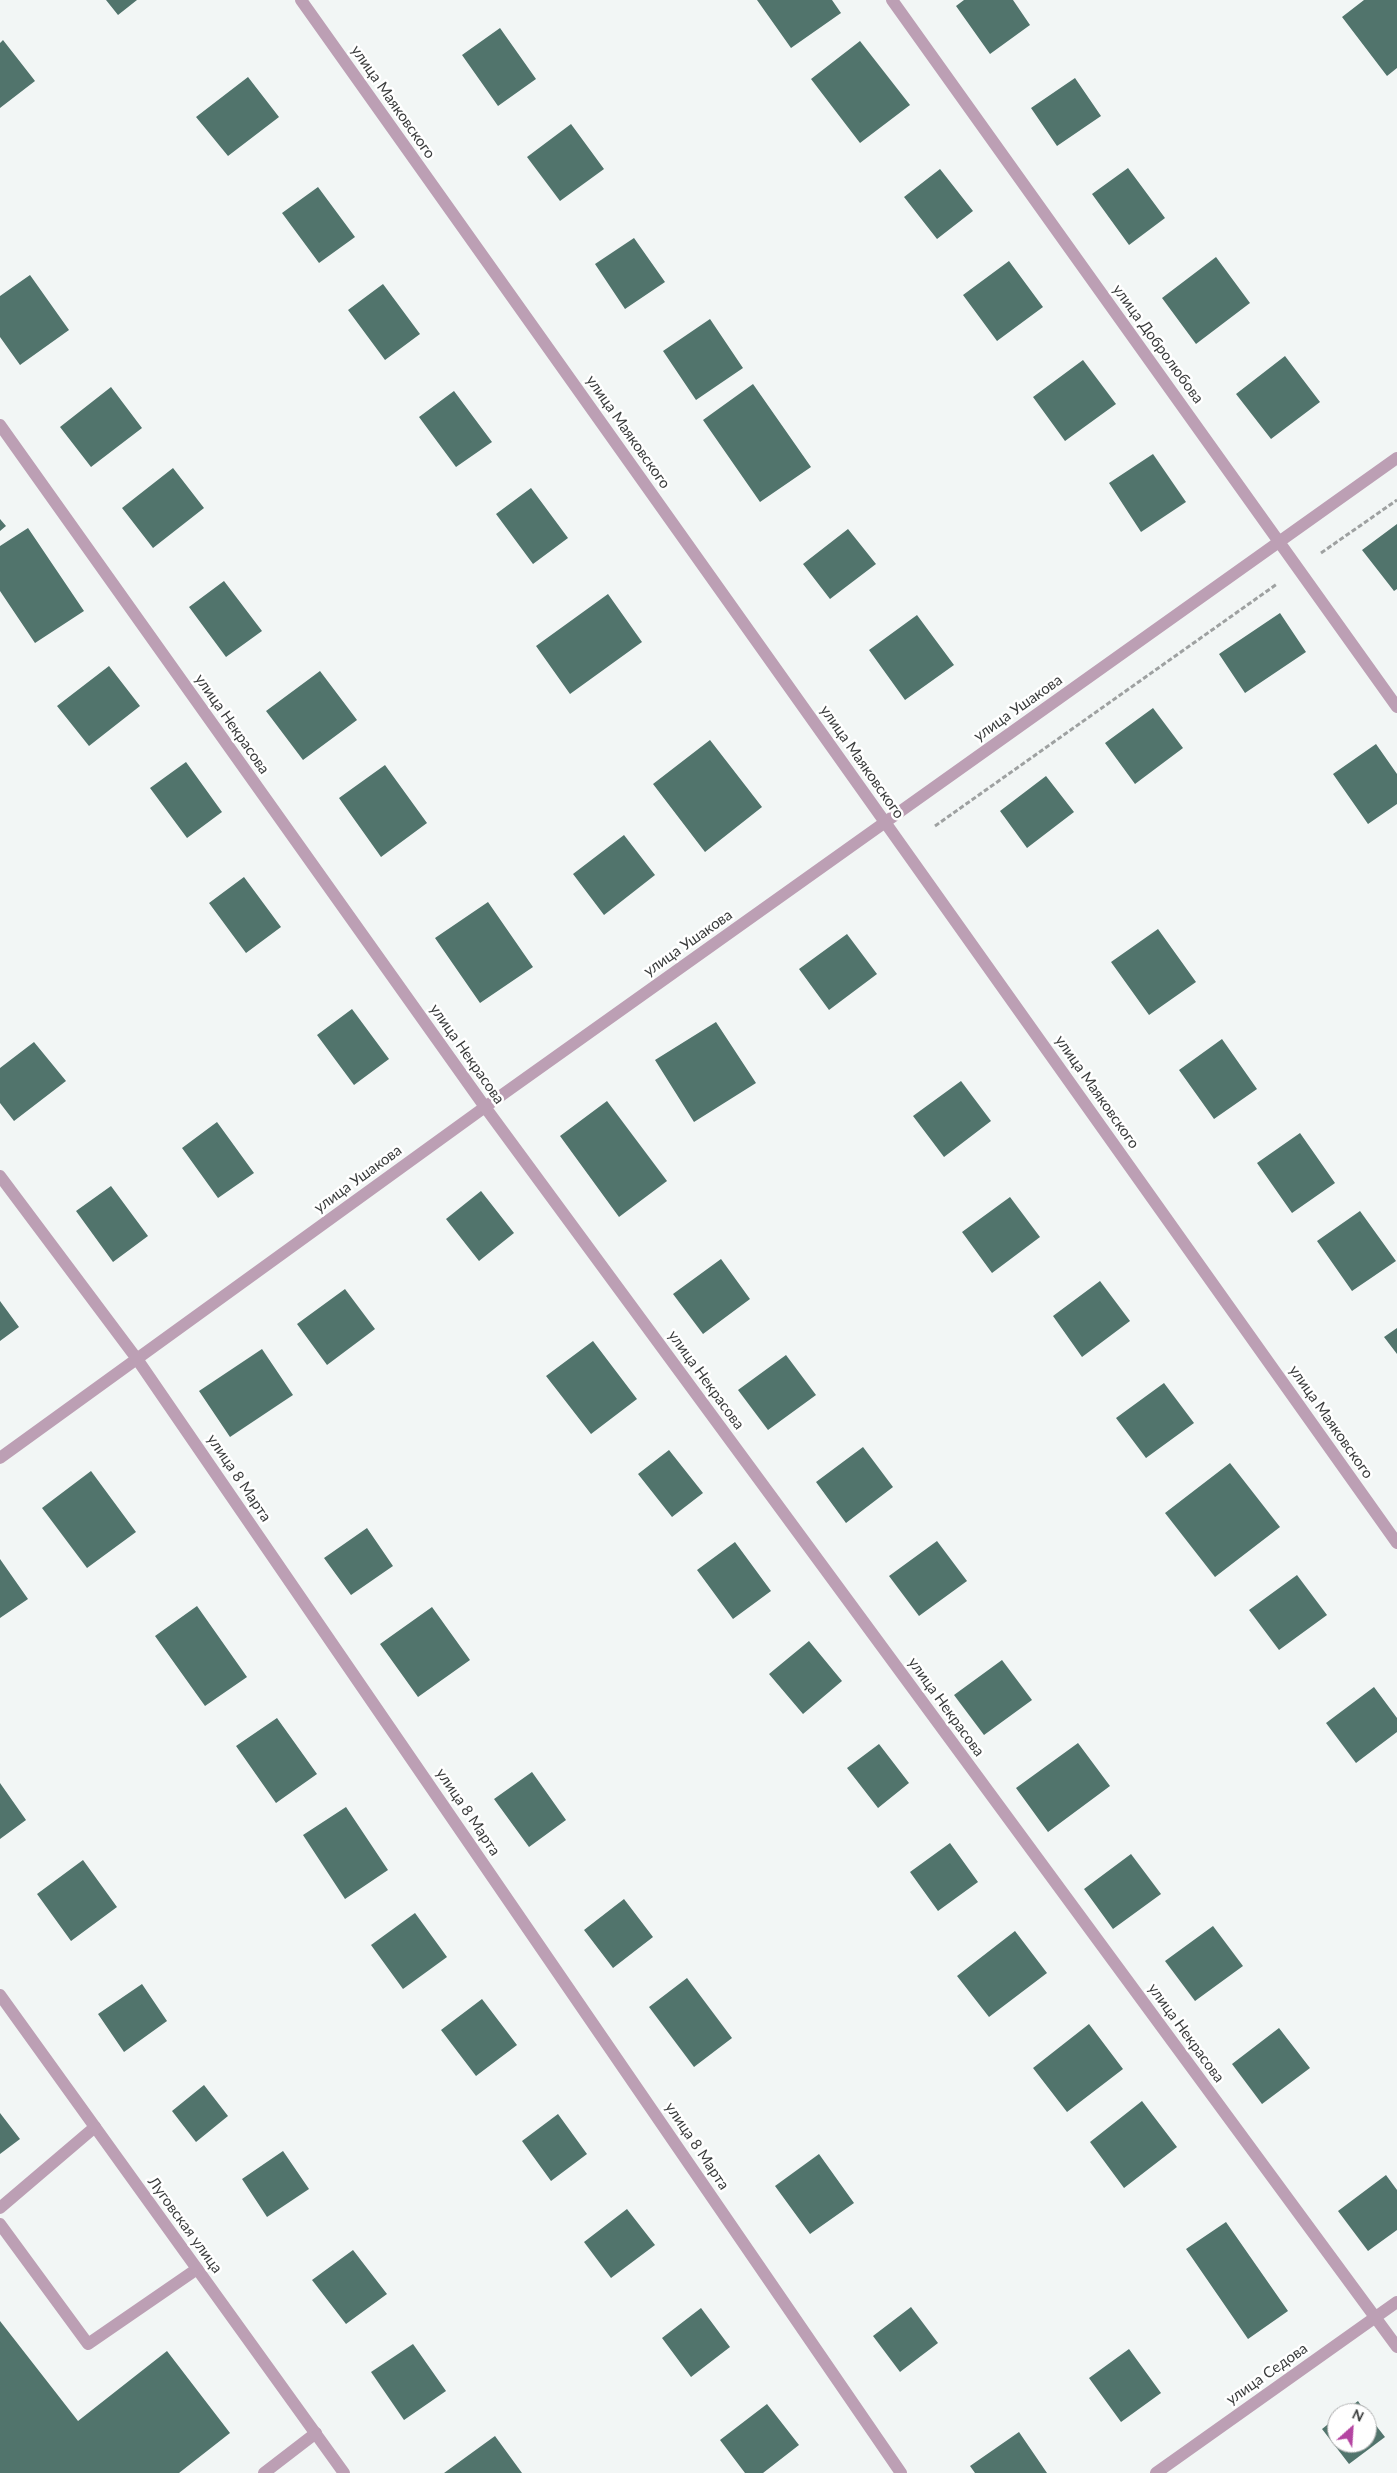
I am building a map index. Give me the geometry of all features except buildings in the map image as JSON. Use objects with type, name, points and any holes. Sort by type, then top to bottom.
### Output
[{"type":"street","name":"улица Маяковского","points":[[301,0],[1397,1543]]},
{"type":"street","name":"улица Добролюбова","points":[[892,0],[1397,707]]},
{"type":"street","name":"улица Некрасова","points":[[0,425],[485,1107],[1397,2347]]},
{"type":"street","name":"улица Ушакова","points":[[0,1458],[485,1107],[1397,458]]},
{"type":"street","name":"улица 8 Марта","points":[[0,1176],[137,1359],[901,2473]]},
{"type":"street","name":"Луговская улица","points":[[0,1995],[344,2473]]},
{"type":"street","points":[[0,2208],[95,2127]]},
{"type":"street","points":[[0,2224],[88,2344],[197,2269]]},
{"type":"street","name":"улица Седова","points":[[1156,2473],[1397,2302]]},
{"type":"street","points":[[264,2473],[316,2434]]},
{"type":"path","points":[[935,826],[1397,500]]}]
